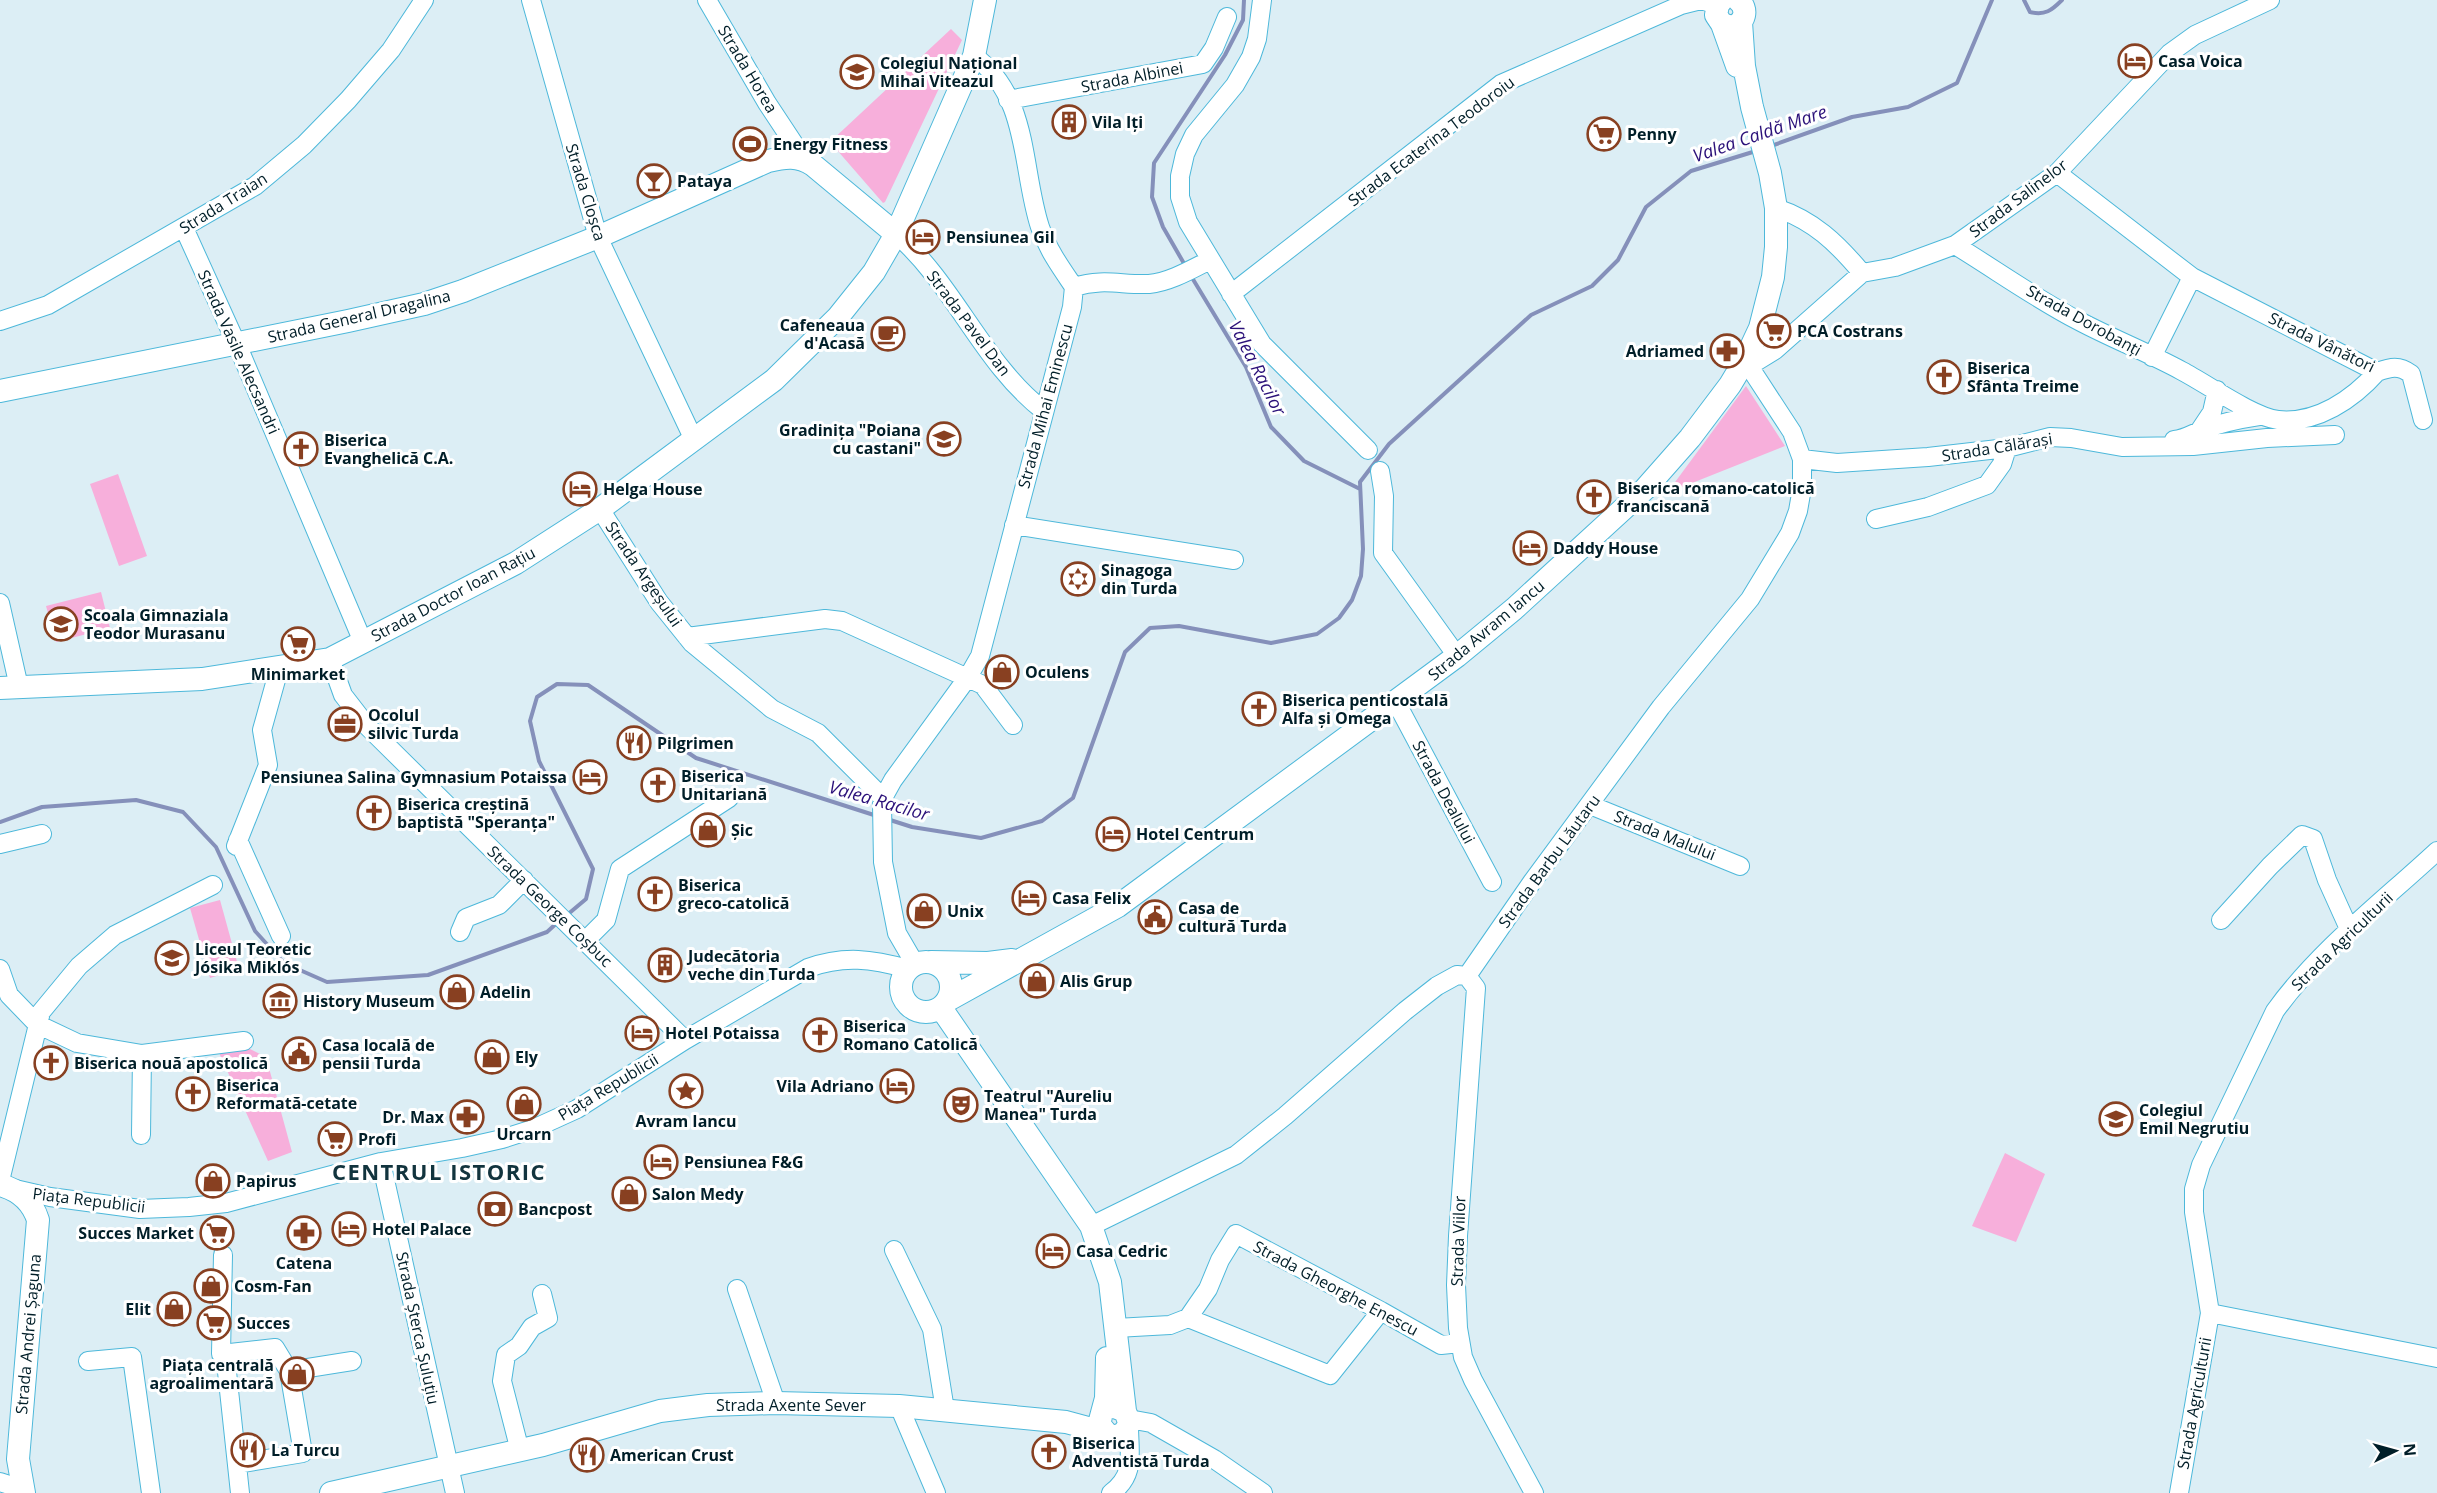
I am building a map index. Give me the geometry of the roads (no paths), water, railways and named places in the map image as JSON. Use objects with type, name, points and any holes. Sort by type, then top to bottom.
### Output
[{"type":"main road","name":"Strada Doctor Ioan Rațiu","points":[[9,687],[202,679],[279,669],[330,659],[516,563],[600,509],[774,380],[838,317],[874,272],[896,234],[974,56],[986,0]]},
{"type":"main road","name":"Strada Avram Iancu","points":[[944,1004],[1118,906],[1457,656],[1514,609],[1645,489],[1690,438],[1747,363],[1760,328],[1773,277],[1776,208],[1770,173],[1752,107],[1733,9]]},
{"type":"main road","name":"Strada General Dragalina","points":[[0,391],[424,304],[598,237],[768,161],[793,157],[804,159]]},
{"type":"main road","name":"Strada Horea","points":[[804,159],[896,234]]},
{"type":"main road","name":"Strada Avram Iancu","points":[[918,965],[988,963],[1023,958]]},
{"type":"main road","points":[[918,965],[900,986],[906,1004],[914,1010],[923,1012],[932,1012],[944,1004],[1091,1226],[1110,1282],[1116,1328],[1107,1356],[1107,1385],[1116,1422]]},
{"type":"main road","name":"Piața Republicii","points":[[918,965],[945,970],[950,977],[951,986],[944,1004]]},
{"type":"main road","name":"Strada Andrei Șaguna","points":[[3,1184],[27,1199],[34,1208],[38,1220],[18,1459],[23,1491]]},
{"type":"main road","name":"Strada Axente Sever","points":[[331,1493],[520,1450],[660,1412],[708,1405],[776,1403],[899,1406],[1066,1422],[1116,1422]]},
{"type":"street","name":"Strada Traian","points":[[0,321],[48,305],[255,186],[304,145],[348,100],[391,50],[424,0]]},
{"type":"street","name":"Strada Cloșca","points":[[531,0],[598,237],[694,440]]},
{"type":"street","name":"Strada Horea","points":[[707,0],[767,103],[804,159]]},
{"type":"street","points":[[1262,0],[1257,39],[1251,57],[1235,85],[1194,135],[1185,154],[1180,176],[1180,197],[1202,264],[1231,294],[1262,344],[1368,450]]},
{"type":"street","name":"Strada Ecaterina Teodoroiu","points":[[1231,294],[1511,78],[1681,5],[1701,0],[1733,9]]},
{"type":"street","name":"Strada Salinelor","points":[[1862,273],[1895,267],[1955,245],[2057,173],[2170,53],[2195,35],[2270,0]]},
{"type":"street","name":"Strada Albinei","points":[[1008,100],[1203,64],[1214,48],[1227,17]]},
{"type":"street","points":[[974,56],[993,74],[1018,119],[1040,226],[1048,248],[1074,287],[1093,281],[1150,284],[1169,279],[1202,264]]},
{"type":"street","name":"Strada Vânători","points":[[2057,173],[2192,277],[2377,372],[2392,367],[2403,368],[2411,374],[2423,420]]},
{"type":"street","points":[[1747,363],[1774,350],[1862,273],[1830,237],[1793,213],[1776,208]]},
{"type":"street","name":"Strada Vasile Alecsandri","points":[[184,228],[237,344],[363,642]]},
{"type":"street","name":"Strada Pavel Dan","points":[[896,234],[911,247],[956,303],[993,359],[1025,395],[1044,411]]},
{"type":"street","name":"Strada Dorobanți","points":[[1955,245],[2077,320],[2217,390],[2259,416],[2280,420],[2303,419],[2323,413],[2362,389],[2377,372]]},
{"type":"street","points":[[2152,357],[2192,277]]},
{"type":"street","name":"Strada Mihai Eminescu","points":[[918,965],[897,933],[883,862],[882,801],[893,780],[968,677],[983,646],[1072,307],[1074,287]]},
{"type":"street","name":"Strada Barbu Lăutaru","points":[[1467,976],[1532,882],[1661,707],[1750,599],[1790,533],[1798,511],[1802,488],[1802,459],[1792,432],[1747,363]]},
{"type":"street","points":[[2200,430],[2212,412],[2217,390]]},
{"type":"street","name":"Strada Călărași","points":[[2155,446],[2157,441],[2181,439],[2200,430],[2259,416]]},
{"type":"street","name":"Strada Călărași","points":[[1802,459],[1837,463],[1928,457],[2007,447],[2050,437],[2071,438],[2122,447],[2193,446],[2267,438],[2335,435]]},
{"type":"street","points":[[1876,519],[1928,507],[1987,485],[2002,464],[2007,447]]},
{"type":"street","points":[[1380,471],[1384,496],[1383,553],[1457,656]]},
{"type":"street","name":"Strada Argeșului","points":[[600,509],[658,602],[687,637],[772,709],[818,733],[882,801]]},
{"type":"street","points":[[1014,525],[1234,560]]},
{"type":"street","points":[[0,603],[9,687]]},
{"type":"street","points":[[687,637],[834,619],[983,685],[1013,725]]},
{"type":"street","points":[[715,662],[717,640],[722,633]]},
{"type":"street","name":"Strada George Coșbuc","points":[[330,659],[344,695],[367,726],[686,1040]]},
{"type":"street","points":[[279,669],[262,730],[268,765],[237,843],[280,936]]},
{"type":"street","name":"Strada Dealului","points":[[1396,702],[1492,882]]},
{"type":"street","points":[[583,937],[606,920],[620,869],[729,798]]},
{"type":"street","name":"Strada Malului","points":[[1590,805],[1740,866]]},
{"type":"street","points":[[0,844],[42,834]]},
{"type":"street","points":[[2221,920],[2287,848],[2302,835],[2308,835],[2313,839],[2327,880],[2350,931]]},
{"type":"street","name":"Strada Agriculturii","points":[[2179,1493],[2210,1313],[2194,1212],[2194,1189],[2201,1165],[2275,1011],[2290,991],[2350,931],[2437,851]]},
{"type":"street","points":[[460,932],[466,918],[499,905],[524,880]]},
{"type":"street","points":[[3,1184],[37,1024],[47,1004],[79,966],[115,935],[213,885]]},
{"type":"street","name":"Piața Republicii","points":[[3,1184],[50,1197],[140,1209],[189,1207],[226,1203],[381,1162],[462,1148],[533,1129],[578,1109],[791,976],[824,962],[856,958],[918,965]]},
{"type":"street","points":[[0,969],[9,995],[37,1024],[76,1043],[142,1054],[244,1041]]},
{"type":"street","points":[[1091,1226],[1236,1155],[1437,986],[1457,975],[1467,976]]},
{"type":"street","name":"Strada Viilor","points":[[1467,976],[1476,988],[1457,1256],[1456,1285],[1461,1343],[1463,1358],[1473,1380],[1534,1493]]},
{"type":"street","points":[[141,1135],[142,1054]]},
{"type":"street","name":"Strada Șterca Șuluțiu","points":[[381,1162],[454,1493]]},
{"type":"street","name":"Strada Gheorghe Enescu","points":[[1188,1318],[1208,1289],[1220,1260],[1236,1234],[1441,1345],[1461,1343]]},
{"type":"street","points":[[894,1250],[932,1329],[945,1410]]},
{"type":"street","points":[[223,1255],[221,1354],[275,1348],[289,1371],[303,1454],[237,1464]]},
{"type":"street","points":[[737,1289],[776,1403]]},
{"type":"street","points":[[520,1450],[515,1422],[502,1381],[506,1355],[519,1346],[532,1327],[548,1318],[542,1294]]},
{"type":"street","points":[[1116,1328],[1170,1325],[1188,1318],[1330,1375],[1381,1311]]},
{"type":"street","name":"Strada Agriculturii","points":[[2210,1313],[2437,1358]]},
{"type":"street","points":[[225,1353],[240,1493]]},
{"type":"street","points":[[88,1361],[132,1357],[151,1493]]},
{"type":"street","points":[[289,1371],[352,1361]]},
{"type":"street","points":[[899,1406],[936,1493]]},
{"type":"street","points":[[1124,1490],[1116,1422],[1151,1423],[1214,1459],[1263,1493]]},
{"type":"street","points":[[0,1482],[23,1491]]},
{"type":"waterway","name":"Valea Racilor","points":[[1186,267],[1163,227],[1152,197],[1154,163],[1225,55],[1243,20],[1244,0]]},
{"type":"waterway","name":"Valea Caldă Mare","points":[[1771,146],[1852,117],[1908,107],[1957,83],[1992,0]]},
{"type":"waterway","name":"Valea Caldă Mare","points":[[2024,0],[2030,12],[2040,13],[2051,9],[2062,0]]},
{"type":"waterway","name":"Valea Racilor","points":[[887,819],[912,827],[981,838],[1042,821],[1073,798],[1125,652],[1150,628],[1179,626],[1271,643],[1317,634],[1339,618],[1352,600],[1361,576],[1363,549],[1360,482],[1389,444],[1531,315],[1592,286],[1618,260],[1646,207],[1691,171],[1756,151]]},
{"type":"waterway","name":"Valea Racilor","points":[[1191,276],[1246,367],[1271,427],[1304,461],[1360,489]]},
{"type":"waterway","name":"Valea Racilor","points":[[567,915],[586,899],[593,869],[539,761],[530,721],[537,697],[557,684],[588,685],[696,758],[877,816]]},
{"type":"waterway","name":"Valea Racilor","points":[[0,822],[42,807],[136,800],[183,812],[216,847],[255,931],[284,963],[327,982],[428,975],[547,932],[559,921]]},
{"type":"place","name":"Casa Voica","points":[[2135,61]]},
{"type":"place","name":"Colegiul Național Mihai Viteazul","points":[[857,72]]},
{"type":"place","name":"Vila Iți","points":[[1069,122]]},
{"type":"place","name":"Penny","points":[[1604,134]]},
{"type":"place","name":"Energy Fitness","points":[[750,144]]},
{"type":"place","name":"Pataya","points":[[654,181]]},
{"type":"place","name":"Pensiunea Gil","points":[[923,237]]},
{"type":"place","name":"PCA Costrans","points":[[1774,331]]},
{"type":"place","name":"Cafeneaua d'Acasă","points":[[888,334]]},
{"type":"place","name":"Adriamed","points":[[1727,351]]},
{"type":"place","name":"Biserica Sfânta Treime","points":[[1944,377]]},
{"type":"place","name":"Gradinița \"Poiana cu castani\"","points":[[944,439]]},
{"type":"place","name":"Biserica Evanghelică C.A.","points":[[301,449]]},
{"type":"place","name":"Helga House","points":[[580,489]]},
{"type":"place","name":"Biserica romano-catolică franciscană","points":[[1594,497]]},
{"type":"place","name":"Daddy House","points":[[1530,548]]},
{"type":"place","name":"Sinagoga din Turda","points":[[1078,579]]},
{"type":"place","name":"Scoala Gimnaziala Teodor Murasanu","points":[[61,624]]},
{"type":"place","name":"Minimarket","points":[[298,644]]},
{"type":"place","name":"Oculens","points":[[1002,672]]},
{"type":"place","name":"Biserica penticostală Alfa și Omega","points":[[1259,709]]},
{"type":"place","name":"Ocolul silvic Turda","points":[[345,724]]},
{"type":"place","name":"Pilgrimen","points":[[634,743]]},
{"type":"place","name":"Pensiunea Salina Gymnasium Potaissa","points":[[590,777]]},
{"type":"place","name":"Biserica Unitariană","points":[[658,785]]},
{"type":"place","name":"Biserica creștină baptistă \"Speranța\"","points":[[374,813]]},
{"type":"place","name":"Șic","points":[[708,830]]},
{"type":"place","name":"Hotel Centrum","points":[[1113,834]]},
{"type":"place","name":"Biserica greco-catolică","points":[[655,894]]},
{"type":"place","name":"Casa Felix","points":[[1029,898]]},
{"type":"place","name":"Unix","points":[[924,911]]},
{"type":"place","name":"Casa de cultură Turda","points":[[1155,917]]},
{"type":"place","name":"Liceul Teoretic Jósika Miklós","points":[[172,958]]},
{"type":"place","name":"Judecătoria veche din Turda","points":[[665,965]]},
{"type":"place","name":"Alis Grup","points":[[1037,981]]},
{"type":"place","name":"Adelin","points":[[457,992]]},
{"type":"place","name":"History Museum","points":[[280,1001]]},
{"type":"place","name":"Hotel Potaissa","points":[[642,1033]]},
{"type":"place","name":"Biserica Romano Catolică","points":[[820,1035]]},
{"type":"place","name":"Casa locală de pensii Turda","points":[[299,1054]]},
{"type":"place","name":"Ely","points":[[492,1057]]},
{"type":"place","name":"Biserica nouă apostolică","points":[[51,1063]]},
{"type":"place","name":"Vila Adriano","points":[[897,1086]]},
{"type":"place","name":"Avram Iancu","points":[[686,1091]]},
{"type":"place","name":"Biserica Reformată-cetate","points":[[193,1094]]},
{"type":"place","name":"Urcarn","points":[[524,1104]]},
{"type":"place","name":"Teatrul \"Aureliu Manea\" Turda","points":[[961,1105]]},
{"type":"place","name":"Dr. Max","points":[[467,1117]]},
{"type":"place","name":"Colegiul Emil Negrutiu","points":[[2116,1119]]},
{"type":"place","name":"Profi","points":[[335,1139]]},
{"type":"place","name":"Pensiunea F&G","points":[[661,1162]]},
{"type":"place","name":"Papirus","points":[[213,1181]]},
{"type":"place","name":"Salon Medy","points":[[629,1194]]},
{"type":"place","name":"Bancpost","points":[[495,1209]]},
{"type":"place","name":"Hotel Palace","points":[[349,1229]]},
{"type":"place","name":"Succes Market","points":[[217,1233]]},
{"type":"place","name":"Catena","points":[[304,1233]]},
{"type":"place","name":"Casa Cedric","points":[[1053,1251]]},
{"type":"place","name":"Cosm-Fan","points":[[211,1286]]},
{"type":"place","name":"Elit","points":[[174,1309]]},
{"type":"place","name":"Succes","points":[[214,1323]]},
{"type":"place","name":"Piața centrală agroalimentară","points":[[297,1374]]},
{"type":"place","name":"La Turcu","points":[[248,1450]]},
{"type":"place","name":"Biserica Adventistă Turda","points":[[1049,1452]]},
{"type":"place","name":"American Crust","points":[[587,1455]]},
{"type":"district","name":"CENTRUL ISTORIC","points":[[439,1172]]}]
